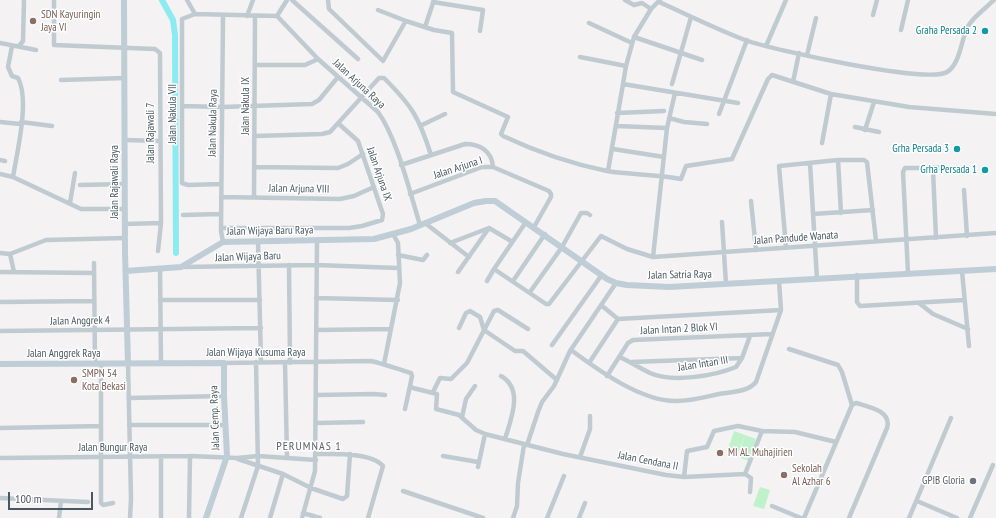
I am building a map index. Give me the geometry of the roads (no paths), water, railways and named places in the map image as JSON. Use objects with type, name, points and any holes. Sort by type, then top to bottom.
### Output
[{"type":"street","points":[[0,43],[19,46],[23,42],[24,0]]},
{"type":"street","points":[[54,0],[54,45],[123,48]]},
{"type":"street","name":"Jalan Rajawali Raya","points":[[124,0],[125,260],[128,364]]},
{"type":"street","points":[[187,0],[195,14],[247,16],[277,16],[287,0]]},
{"type":"street","points":[[247,16],[253,0]]},
{"type":"street","points":[[292,0],[358,60]]},
{"type":"street","points":[[328,0],[329,9],[383,61],[404,24]]},
{"type":"street","points":[[625,0],[634,5],[642,3],[651,9]]},
{"type":"street","points":[[766,46],[786,0]]},
{"type":"street","points":[[873,15],[876,0]]},
{"type":"street","points":[[901,30],[908,0]]},
{"type":"street","points":[[608,171],[613,149],[617,113],[632,43],[651,9],[660,1],[691,17],[747,40],[766,46],[799,54],[929,76],[943,74],[954,64],[969,25],[994,0]]},
{"type":"street","points":[[425,27],[433,1],[483,10],[480,30]]},
{"type":"street","points":[[378,10],[425,27],[452,33],[453,92],[508,117],[501,134],[503,136],[531,149],[608,171],[662,175],[681,179],[686,166],[732,159],[769,77],[775,75],[831,94],[874,102],[909,107],[996,114]]},
{"type":"street","name":"Jalan Nakula VII","points":[[195,14],[182,19],[182,183],[188,185],[222,184]]},
{"type":"street","name":"Jalan Nakula Raya","points":[[222,240],[223,15]]},
{"type":"street","name":"Jalan Nakula IX","points":[[254,197],[255,16]]},
{"type":"street","name":"Jalan Arjuna Raya","points":[[277,16],[318,59],[378,112],[383,119],[423,224]]},
{"type":"street","points":[[672,84],[691,17]]},
{"type":"street","points":[[807,55],[816,18]]},
{"type":"street","points":[[589,23],[632,43]]},
{"type":"street","points":[[634,37],[702,60]]},
{"type":"street","points":[[719,114],[747,40]]},
{"type":"street","points":[[14,45],[36,50]]},
{"type":"street","points":[[13,177],[23,101],[20,81],[18,78],[12,76],[8,67],[11,48],[14,45]]},
{"type":"street","name":"Jalan Rajawali 7","points":[[123,48],[155,49],[160,53],[160,224],[158,251]]},
{"type":"street","points":[[793,82],[799,54]]},
{"type":"street","points":[[580,57],[626,66]]},
{"type":"street","points":[[255,65],[306,65],[318,59]]},
{"type":"street","points":[[183,106],[255,107],[312,104],[319,100],[338,77]]},
{"type":"street","points":[[62,80],[125,78]]},
{"type":"street","points":[[254,136],[322,134],[330,132],[362,99],[379,78],[384,78],[410,104],[422,125],[431,154]]},
{"type":"street","points":[[623,84],[738,103]]},
{"type":"street","points":[[653,256],[656,241],[667,128],[675,93]]},
{"type":"street","points":[[822,143],[831,94]]},
{"type":"street","points":[[866,130],[874,102]]},
{"type":"street","points":[[617,113],[664,111]]},
{"type":"street","points":[[422,125],[445,114]]},
{"type":"street","points":[[669,118],[684,122],[707,124]]},
{"type":"street","points":[[0,122],[52,126]]},
{"type":"street","name":"Jalan Arjuna IX","points":[[221,230],[348,228],[362,226],[383,218],[358,141],[339,124]]},
{"type":"street","points":[[616,126],[667,128]]},
{"type":"street","points":[[855,127],[879,132]]},
{"type":"street","points":[[125,140],[160,141]]},
{"type":"street","points":[[401,165],[465,144],[473,144],[488,152],[492,157],[493,166]]},
{"type":"street","points":[[613,149],[664,157]]},
{"type":"street","points":[[254,167],[338,168],[348,164],[363,154]]},
{"type":"street","points":[[838,160],[841,213]]},
{"type":"street","points":[[786,247],[780,165],[838,160],[866,161],[870,173],[876,241]]},
{"type":"street","points":[[810,163],[817,278]]},
{"type":"street","name":"Jalan Arjuna I","points":[[412,193],[482,167],[493,166],[549,191],[551,195],[534,227]]},
{"type":"street","points":[[908,273],[903,171],[906,167],[944,167]]},
{"type":"street","points":[[932,168],[936,238]]},
{"type":"street","points":[[70,203],[75,173]]},
{"type":"street","points":[[0,174],[13,177],[81,209],[125,208]]},
{"type":"street","points":[[80,184],[125,184]]},
{"type":"street","name":"Jalan Arjuna VIII","points":[[221,197],[340,199],[354,196],[374,187]]},
{"type":"street","points":[[964,190],[967,236]]},
{"type":"street","name":"Jalan Satria Raya","points":[[394,234],[411,229],[474,203],[490,200],[495,201],[545,234],[601,276],[616,283],[669,287],[857,275],[996,269]]},
{"type":"street","points":[[751,201],[756,250]]},
{"type":"street","points":[[812,214],[873,210]]},
{"type":"street","points":[[530,292],[562,247],[581,213],[587,213],[590,215]]},
{"type":"street","points":[[183,215],[221,214]]},
{"type":"street","points":[[487,281],[511,241],[526,222]]},
{"type":"street","points":[[722,222],[726,284]]},
{"type":"street","points":[[125,224],[160,224]]},
{"type":"street","points":[[423,224],[469,257]]},
{"type":"street","points":[[450,243],[489,228]]},
{"type":"street","points":[[489,228],[511,241]]},
{"type":"street","points":[[458,272],[489,228]]},
{"type":"street","name":"Jalan Pandude Wanata","points":[[582,261],[601,236],[627,250],[653,256],[996,233]]},
{"type":"street","points":[[384,364],[390,329],[398,300],[400,283],[398,268],[398,243],[394,234]]},
{"type":"street","name":"Jalan Wijaya Baru Raya","points":[[181,268],[222,240],[258,241],[374,239],[394,234]]},
{"type":"street","points":[[513,281],[545,234]]},
{"type":"street","points":[[0,252],[11,256],[46,240],[125,238]]},
{"type":"street","points":[[317,240],[316,460],[311,488],[302,516],[320,518]]},
{"type":"street","points":[[241,518],[258,466],[259,362],[261,328],[258,241]]},
{"type":"street","points":[[398,255],[423,260],[427,255]]},
{"type":"street","points":[[11,256],[14,272]]},
{"type":"street","points":[[494,269],[530,292],[544,303],[549,304],[582,261]]},
{"type":"street","points":[[94,263],[95,330],[102,426],[101,503],[104,505],[113,504]]},
{"type":"street","points":[[287,457],[289,265]]},
{"type":"street","name":"Jalan Wijaya Baru","points":[[181,268],[289,265],[398,268]]},
{"type":"street","points":[[160,268],[161,363]]},
{"type":"street","points":[[126,271],[181,268]]},
{"type":"street","points":[[962,270],[969,346]]},
{"type":"street","points":[[0,272],[94,273]]},
{"type":"street","points":[[857,275],[857,298],[859,306],[964,300]]},
{"type":"street","points":[[552,346],[601,276]]},
{"type":"street","points":[[571,350],[607,376],[660,400],[683,401],[742,390],[752,386],[756,382],[781,310],[779,281]]},
{"type":"street","points":[[513,518],[517,506],[518,483],[526,445],[538,412],[557,380],[571,350],[616,283]]},
{"type":"street","points":[[316,298],[398,300]]},
{"type":"street","points":[[160,300],[260,300]]},
{"type":"street","points":[[0,302],[94,301]]},
{"type":"street","points":[[919,303],[933,314],[968,329]]},
{"type":"street","points":[[601,305],[618,319],[781,310]]},
{"type":"street","points":[[433,392],[440,378],[451,379],[465,366],[496,310],[528,329]]},
{"type":"street","points":[[459,328],[466,312],[470,311],[480,317],[484,330],[515,351],[523,351],[557,380]]},
{"type":"street","points":[[588,363],[618,319]]},
{"type":"street","name":"Jalan Anggrek 4","points":[[0,330],[160,330],[261,328]]},
{"type":"street","points":[[317,330],[390,329]]},
{"type":"street","name":"Jalan Intan 2 Blok VI","points":[[607,376],[628,343],[633,340],[772,334]]},
{"type":"street","name":"Jalan Intan III","points":[[620,357],[651,374],[665,378],[684,378],[736,367],[742,358],[750,336]]},
{"type":"street","points":[[772,506],[802,518],[852,406],[842,372],[838,365],[790,349]]},
{"type":"street","points":[[631,362],[742,358]]},
{"type":"street","name":"Jalan Wijaya Kusuma Raya","points":[[128,364],[370,361],[411,373],[412,376],[410,386]]},
{"type":"street","name":"Jalan Cemp. Raya","points":[[206,518],[227,456],[224,363]]},
{"type":"street","name":"Jalan Anggrek Raya","points":[[0,364],[128,364]]},
{"type":"street","points":[[128,364],[130,518]]},
{"type":"street","points":[[501,376],[510,382],[514,389],[514,397],[505,439]]},
{"type":"street","points":[[405,409],[410,386],[437,394],[436,409],[462,417],[466,399],[475,386]]},
{"type":"street","points":[[317,395],[385,395]]},
{"type":"street","points":[[129,398],[224,396]]},
{"type":"street","points":[[849,518],[887,428],[888,421],[887,416],[879,411],[856,404],[852,406]]},
{"type":"street","points":[[580,457],[590,429],[590,416]]},
{"type":"street","name":"Jalan Cendana II","points":[[462,417],[476,430],[485,434],[580,457],[684,477],[745,474]]},
{"type":"street","points":[[909,518],[951,418]]},
{"type":"street","points":[[317,424],[363,422]]},
{"type":"street","points":[[129,425],[225,425]]},
{"type":"street","points":[[0,428],[102,426]]},
{"type":"street","points":[[684,477],[687,451],[707,447],[714,431],[738,426],[762,431],[795,432],[821,437],[836,442]]},
{"type":"street","points":[[750,492],[751,478],[745,474],[762,431]]},
{"type":"street","points":[[444,456],[478,464],[485,434]]},
{"type":"street","points":[[316,454],[350,454],[378,462],[383,466],[368,518]]},
{"type":"street","points":[[237,458],[284,474],[311,488],[341,499],[345,499],[347,496],[350,454]]},
{"type":"street","points":[[161,456],[161,518]]},
{"type":"street","points":[[189,518],[190,456]]},
{"type":"street","name":"Jalan Bungur Raya","points":[[0,458],[227,456],[237,458]]},
{"type":"street","points":[[237,458],[258,456],[316,460]]},
{"type":"street","points":[[970,518],[993,465]]},
{"type":"street","points":[[270,518],[284,474]]},
{"type":"street","points":[[547,518],[564,476]]},
{"type":"street","points":[[403,491],[483,518]]},
{"type":"street","points":[[0,498],[88,502]]},
{"type":"street","points":[[59,518],[61,501]]},
{"type":"street","points":[[917,501],[957,518]]},
{"type":"street","points":[[579,518],[585,502]]},
{"type":"waterway","points":[[162,0],[173,20],[175,35],[176,253]]},
{"type":"place","name":"SDN Kayuringin Jaya VI","points":[[33,21]]},
{"type":"place","name":"Graha Persada 2","points":[[985,31]]},
{"type":"place","name":"Grha Persada 3","points":[[957,149]]},
{"type":"place","name":"Grha Persada 1","points":[[985,170]]},
{"type":"place","name":"SMPN 54 Kota Bekasi","points":[[74,380]]},
{"type":"place","name":"MI AL Muhajirien","points":[[720,453]]},
{"type":"place","name":"Sekolah Al Azhar 6","points":[[784,475]]},
{"type":"place","name":"GPIB Gloria","points":[[973,481]]},
{"type":"district","name":"PERUMNAS 1","points":[[309,447]]}]
